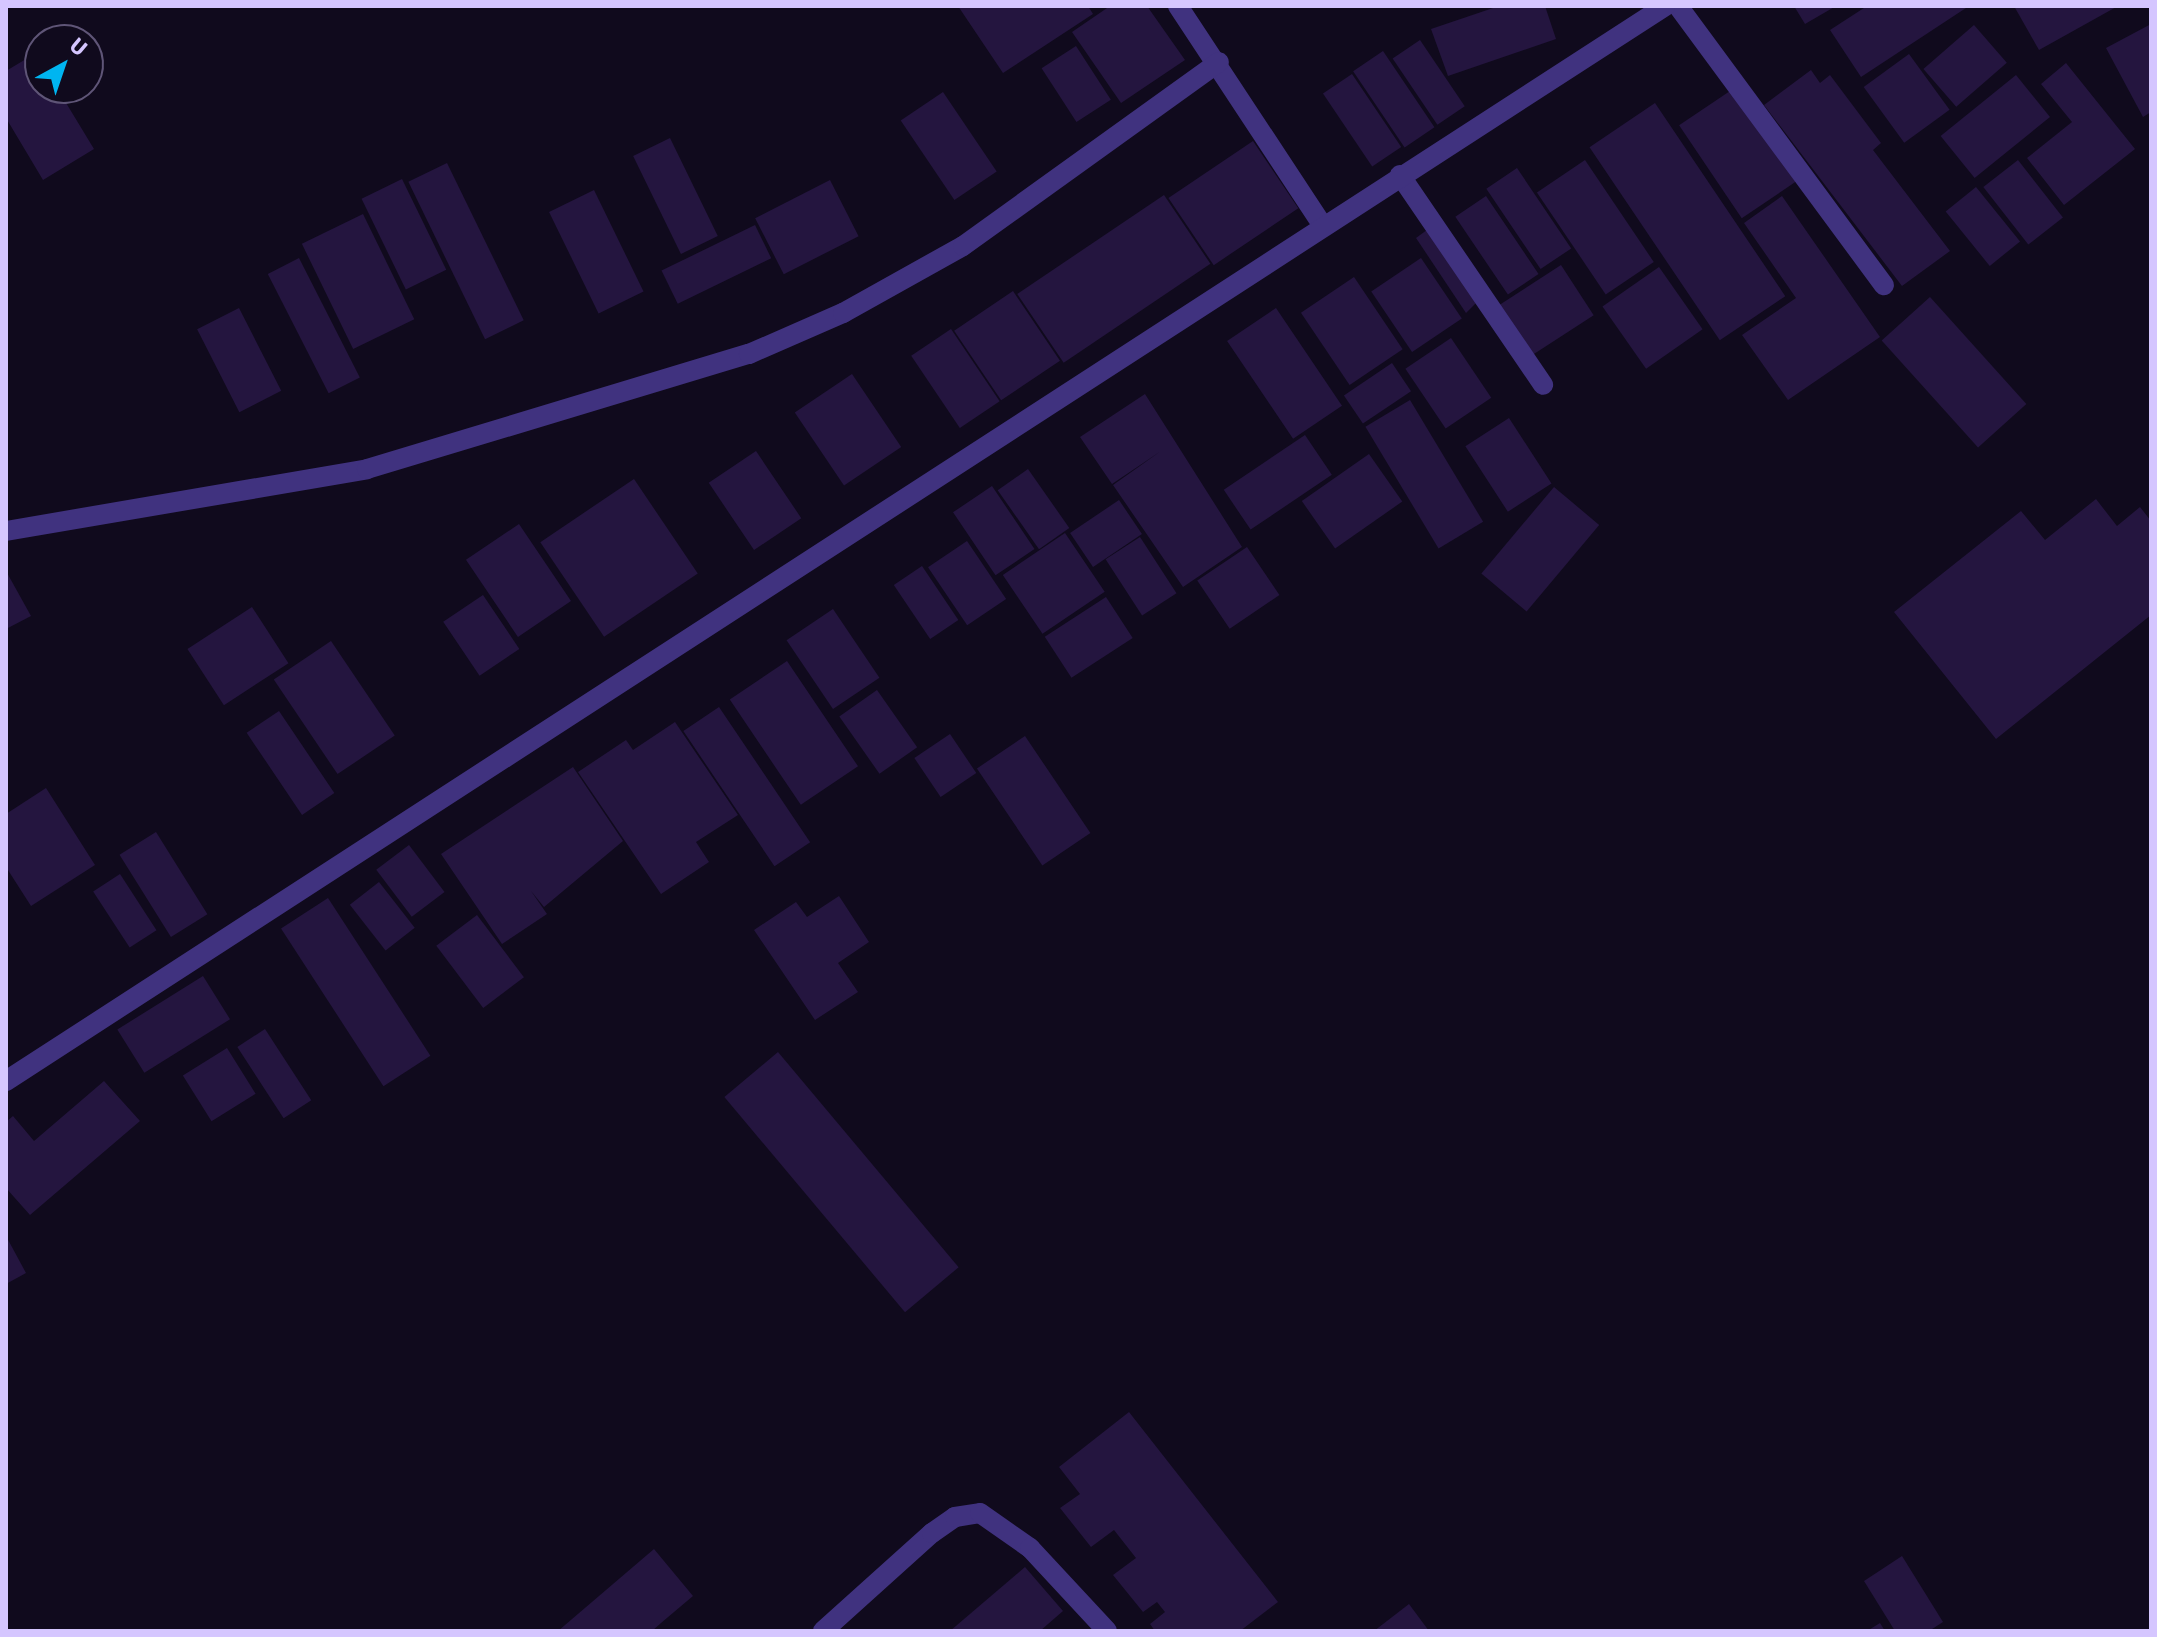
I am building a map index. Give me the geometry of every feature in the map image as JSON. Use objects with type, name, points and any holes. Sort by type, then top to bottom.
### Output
[{"type":"street","points":[[1178,6],[1219,62],[1322,224]]},
{"type":"street","points":[[6,1081],[1322,224],[1665,6]]},
{"type":"street","points":[[1678,6],[1884,285]]},
{"type":"street","points":[[6,531],[367,469],[749,354],[843,313],[963,246],[1219,62]]},
{"type":"street","points":[[1400,175],[1543,385]]},
{"type":"street","points":[[823,1631],[932,1533],[955,1517],[980,1513],[1030,1548],[1107,1631]]},
{"type":"building","points":[[958,6],[1088,6],[1093,14],[1003,73]]},
{"type":"building","points":[[1110,6],[1147,6],[1185,60],[1121,103],[1072,32]]},
{"type":"building","points":[[1499,6],[1545,6],[1556,39],[1448,76],[1431,29]]},
{"type":"building","points":[[1794,6],[1836,6],[1805,24]]},
{"type":"building","points":[[1867,6],[1969,6],[1861,77],[1830,30]]},
{"type":"building","points":[[2014,6],[2118,6],[2039,50]]},
{"type":"building","points":[[2151,24],[2151,112],[2143,117],[2106,48]]},
{"type":"building","points":[[1974,25],[2007,63],[1956,107],[1923,69]]},
{"type":"building","points":[[1420,40],[1465,106],[1437,125],[1393,58]]},
{"type":"building","points":[[1076,46],[1111,100],[1076,122],[1042,68]]},
{"type":"building","points":[[1383,51],[1434,127],[1405,147],[1353,71]]},
{"type":"building","points":[[1909,54],[1950,110],[1904,143],[1864,87]]},
{"type":"building","points":[[24,60],[24,104],[67,104],[94,149],[43,180],[6,118],[6,71]]},
{"type":"building","points":[[2066,63],[2135,149],[2064,205],[2027,158],[2072,122],[2041,84]]},
{"type":"building","points":[[1811,70],[1820,83],[1830,75],[1881,143],[1873,150],[1950,251],[1902,286],[1764,105]]},
{"type":"building","points":[[1352,74],[1401,147],[1372,167],[1323,94]]},
{"type":"building","points":[[2016,75],[2050,117],[1975,178],[1941,136]]},
{"type":"building","points":[[1733,89],[1796,182],[1742,218],[1679,125]]},
{"type":"building","points":[[943,92],[997,172],[954,200],[901,121]]},
{"type":"building","points":[[1655,103],[1785,296],[1720,340],[1590,147]]},
{"type":"building","points":[[670,138],[718,236],[681,254],[633,156]]},
{"type":"building","points":[[1253,141],[1298,208],[1214,265],[1168,198]]},
{"type":"building","points":[[1585,160],[1654,262],[1606,294],[1537,192]]},
{"type":"building","points":[[2018,160],[2063,218],[2028,245],[1983,187]]},
{"type":"building","points":[[447,163],[524,320],[485,339],[408,182]]},
{"type":"building","points":[[1517,168],[1571,248],[1541,269],[1486,189]]},
{"type":"building","points":[[402,179],[446,270],[406,290],[362,199]]},
{"type":"building","points":[[830,180],[859,236],[784,274],[755,218]]},
{"type":"building","points":[[1976,187],[2020,241],[1990,266],[1946,212]]},
{"type":"building","points":[[594,190],[644,292],[599,313],[549,212]]},
{"type":"building","points":[[1164,195],[1210,264],[1064,363],[1017,294]]},
{"type":"building","points":[[1486,196],[1539,274],[1508,295],[1455,217]]},
{"type":"building","points":[[1782,196],[1880,337],[1788,400],[1742,335],[1796,298],[1744,223]]},
{"type":"building","points":[[363,214],[414,319],[353,349],[302,244]]},
{"type":"building","points":[[755,225],[771,258],[678,304],[662,271]]},
{"type":"building","points":[[1431,227],[1481,298],[1466,313],[1416,238]]},
{"type":"building","points":[[299,258],[360,377],[329,393],[268,274]]},
{"type":"building","points":[[1421,258],[1462,319],[1412,352],[1371,292]]},
{"type":"building","points":[[1561,265],[1594,315],[1532,356],[1499,305]]},
{"type":"building","points":[[1659,267],[1703,329],[1646,369],[1602,307]]},
{"type":"building","points":[[1354,277],[1403,349],[1350,385],[1301,313]]},
{"type":"building","points":[[1013,291],[1060,361],[1001,400],[954,331]]},
{"type":"building","points":[[1930,297],[2026,404],[1978,448],[1882,340]]},
{"type":"building","points":[[239,308],[281,391],[239,412],[197,329]]},
{"type":"building","points":[[1276,308],[1342,406],[1293,439],[1227,341]]},
{"type":"building","points":[[951,329],[1000,401],[960,428],[911,356]]},
{"type":"building","points":[[1451,338],[1491,398],[1446,428],[1405,369]]},
{"type":"building","points":[[1392,363],[1411,391],[1363,424],[1344,395]]},
{"type":"building","points":[[852,374],[901,447],[844,486],[795,413]]},
{"type":"building","points":[[1145,394],[1242,547],[1183,587],[1113,485],[1161,451],[1112,484],[1080,437]]},
{"type":"building","points":[[1410,400],[1483,522],[1439,548],[1365,427]]},
{"type":"building","points":[[1509,418],[1551,483],[1508,512],[1465,446]]},
{"type":"building","points":[[1305,435],[1332,475],[1251,530],[1224,490]]},
{"type":"building","points":[[756,451],[801,518],[754,550],[709,483]]},
{"type":"building","points":[[1369,454],[1402,502],[1335,549],[1302,501]]},
{"type":"building","points":[[1028,469],[1069,528],[1039,549],[998,490]]},
{"type":"building","points":[[634,479],[698,574],[604,637],[540,542]]},
{"type":"building","points":[[992,486],[1034,549],[996,575],[953,512]]},
{"type":"building","points":[[1554,487],[1599,525],[1527,611],[1481,574]]},
{"type":"building","points":[[2096,499],[2117,526],[2140,507],[2151,521],[2151,615],[1996,739],[1894,612],[2021,511],[2045,540]]},
{"type":"building","points":[[1119,500],[1142,534],[1093,567],[1070,533]]},
{"type":"building","points":[[519,524],[571,601],[518,637],[466,560]]},
{"type":"building","points":[[1065,533],[1105,592],[1043,634],[1003,575]]},
{"type":"building","points":[[1140,537],[1176,593],[1142,616],[1106,559]]},
{"type":"building","points":[[967,541],[1006,599],[967,625],[928,567]]},
{"type":"building","points":[[1247,547],[1279,595],[1230,629],[1197,581]]},
{"type":"building","points":[[922,566],[958,620],[930,639],[894,585]]},
{"type":"building","points":[[6,571],[31,616],[6,629]]},
{"type":"building","points":[[483,595],[519,649],[480,676],[443,622]]},
{"type":"building","points":[[1106,597],[1133,638],[1071,678],[1045,637]]},
{"type":"building","points":[[252,607],[288,663],[224,705],[187,649]]},
{"type":"building","points":[[833,609],[879,678],[833,709],[787,640]]},
{"type":"building","points":[[331,641],[395,736],[338,774],[274,680]]},
{"type":"building","points":[[787,661],[858,766],[801,805],[730,700]]},
{"type":"building","points":[[877,690],[917,747],[879,774],[839,716]]},
{"type":"building","points":[[719,707],[810,842],[774,866],[683,731]]},
{"type":"building","points":[[279,711],[334,793],[302,815],[247,733]]},
{"type":"building","points":[[675,722],[738,815],[696,842],[709,862],[661,894],[578,772],[626,740],[633,750]]},
{"type":"building","points":[[950,734],[976,773],[941,797],[914,758]]},
{"type":"building","points":[[1025,736],[1090,833],[1042,865],[977,768]]},
{"type":"building","points":[[573,767],[623,841],[544,907],[531,891],[547,914],[502,944],[441,854]]},
{"type":"building","points":[[46,788],[95,865],[31,906],[6,867],[6,814]]},
{"type":"building","points":[[156,832],[207,914],[171,937],[120,855]]},
{"type":"building","points":[[409,845],[445,892],[412,917],[376,870]]},
{"type":"building","points":[[120,874],[156,930],[130,948],[93,891]]},
{"type":"building","points":[[379,882],[415,928],[386,950],[350,905]]},
{"type":"building","points":[[839,896],[869,942],[838,963],[858,992],[815,1020],[754,930],[796,902],[807,917]]},
{"type":"building","points":[[328,898],[430,1056],[383,1086],[281,928]]},
{"type":"building","points":[[477,915],[524,977],[483,1008],[436,946]]},
{"type":"building","points":[[203,976],[230,1019],[144,1073],[117,1030]]},
{"type":"building","points":[[265,1029],[311,1100],[284,1118],[237,1047]]},
{"type":"building","points":[[227,1048],[256,1094],[212,1121],[183,1076]]},
{"type":"building","points":[[778,1052],[959,1267],[905,1312],[724,1097]]},
{"type":"building","points":[[104,1081],[140,1121],[30,1215],[6,1188],[6,1122],[13,1116],[34,1141]]},
{"type":"building","points":[[6,1236],[26,1273],[6,1284]]},
{"type":"building","points":[[1129,1412],[1278,1602],[1240,1631],[1155,1631],[1150,1624],[1165,1612],[1157,1602],[1143,1612],[1113,1575],[1136,1558],[1114,1530],[1091,1547],[1060,1508],[1080,1494],[1059,1467]]},
{"type":"building","points":[[654,1549],[693,1596],[652,1631],[558,1631]]},
{"type":"building","points":[[1902,1556],[1943,1622],[1929,1631],[1895,1631],[1864,1581]]},
{"type":"building","points":[[1025,1567],[1063,1611],[1040,1631],[950,1631]]},
{"type":"building","points":[[1409,1604],[1429,1631],[1374,1631]]},
{"type":"building","points":[[1880,1623],[1885,1631],[1867,1631]]}]
